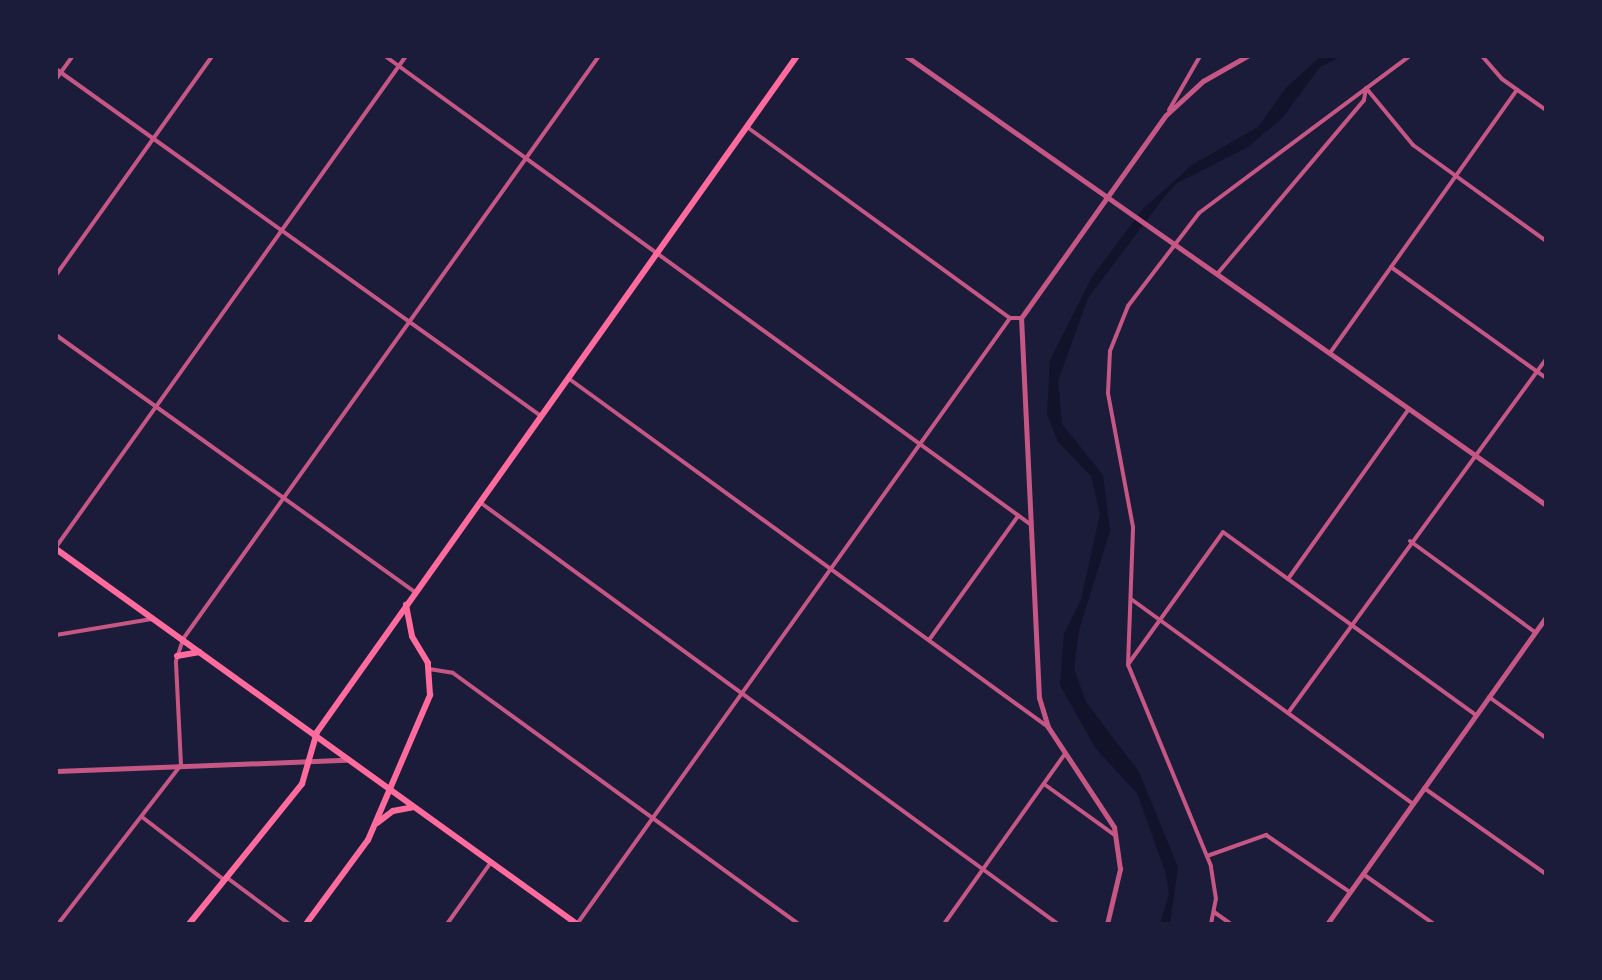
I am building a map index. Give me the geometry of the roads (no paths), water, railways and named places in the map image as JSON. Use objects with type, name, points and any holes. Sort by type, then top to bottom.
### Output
[{"type":"main road","points":[[189,924],[302,784],[317,732],[797,56]]},
{"type":"main road","points":[[56,548],[317,732],[360,767],[577,924]]},
{"type":"main road","points":[[306,924],[374,825],[429,698],[429,669],[411,632],[406,605]]},
{"type":"main road","points":[[177,656],[204,653]]},
{"type":"main road","points":[[374,825],[393,811],[416,807]]},
{"type":"street","points":[[56,79],[58,70],[73,56]]},
{"type":"street","points":[[56,275],[212,56]]},
{"type":"street","points":[[385,56],[1031,525]]},
{"type":"street","points":[[56,548],[406,56]]},
{"type":"street","points":[[58,924],[181,765],[177,656],[183,639],[599,56]]},
{"type":"street","points":[[906,56],[1546,505]]},
{"type":"street","points":[[1048,727],[1037,687],[1021,318],[1166,115],[1200,56]]},
{"type":"street","points":[[1166,115],[1203,81],[1247,56]]},
{"type":"street","points":[[1211,924],[1214,880],[1207,856],[1128,665],[1133,527],[1108,393],[1108,362],[1126,309],[1174,244],[1221,194],[1410,56]]},
{"type":"street","points":[[1482,56],[1517,90],[1546,110]]},
{"type":"street","points":[[58,70],[541,416]]},
{"type":"street","points":[[1366,88],[1410,142],[1546,241]]},
{"type":"street","points":[[1218,273],[1364,100],[1366,88]]},
{"type":"street","points":[[1330,353],[1517,90]]},
{"type":"street","points":[[747,127],[1010,318],[1021,318]]},
{"type":"street","points":[[1391,267],[1546,378]]},
{"type":"street","points":[[577,924],[1010,318]]},
{"type":"street","points":[[56,335],[415,592]]},
{"type":"street","points":[[1288,713],[1410,541],[1546,359]]},
{"type":"street","points":[[568,378],[1048,727],[1104,804],[1117,837],[1119,876],[1107,924]]},
{"type":"street","points":[[1288,579],[1409,409]]},
{"type":"street","points":[[479,502],[1058,924]]},
{"type":"street","points":[[929,640],[1018,516]]},
{"type":"street","points":[[1128,665],[1223,532],[1476,715]]},
{"type":"street","points":[[1410,541],[1535,632]]},
{"type":"street","points":[[1131,599],[1413,804]]},
{"type":"street","points":[[1327,924],[1546,617]]},
{"type":"street","points":[[56,635],[153,619]]},
{"type":"street","points":[[429,669],[453,673],[798,924]]},
{"type":"street","points":[[1489,697],[1546,738]]},
{"type":"street","points":[[944,924],[1066,752]]},
{"type":"street","points":[[56,771],[343,758],[360,767]]},
{"type":"street","points":[[1044,784],[1117,837]]},
{"type":"street","points":[[1424,788],[1546,874]]},
{"type":"street","points":[[142,817],[289,924]]},
{"type":"street","points":[[1207,856],[1253,837],[1270,836],[1350,892]]},
{"type":"street","points":[[447,924],[491,862]]},
{"type":"street","points":[[1363,874],[1434,924]]},
{"type":"street","points":[[1214,912],[1231,924]]}]
